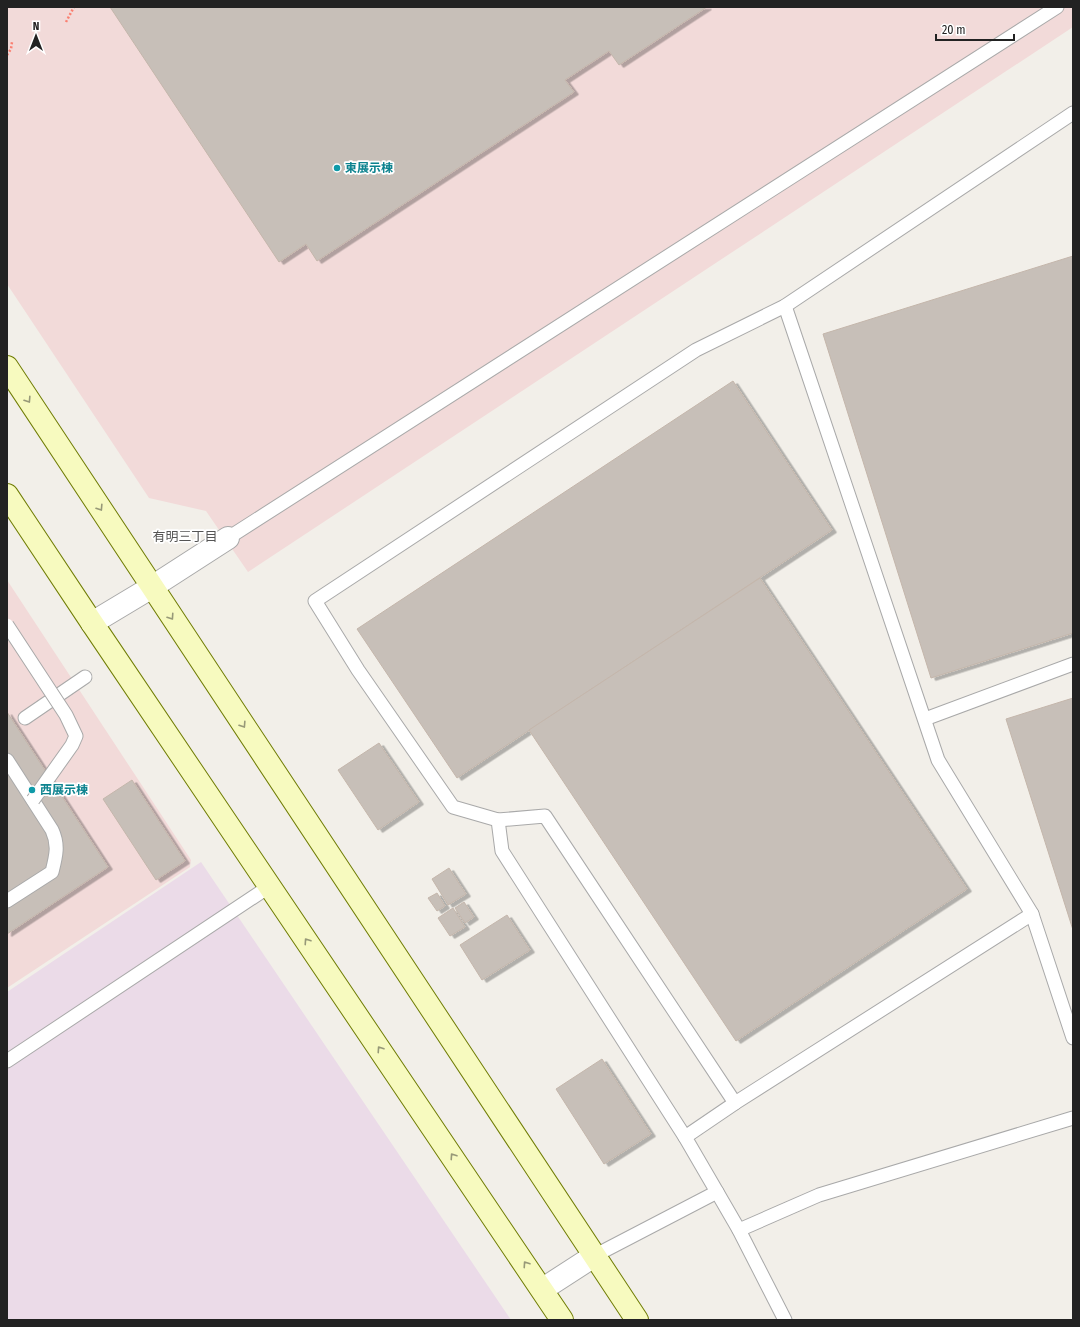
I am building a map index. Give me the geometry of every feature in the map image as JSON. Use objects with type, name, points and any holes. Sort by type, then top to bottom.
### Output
[{"type":"main road","points":[[7,367],[637,1320]]},
{"type":"main road","points":[[7,495],[562,1320]]},
{"type":"street","points":[[92,623],[152,587],[228,538]]},
{"type":"street","points":[[542,1289],[594,1256]]},
{"type":"lane","points":[[228,538],[1057,7]]},
{"type":"lane","points":[[735,1103],[545,816],[498,820],[453,807],[358,670],[315,601],[696,350],[785,306],[1073,113]]},
{"type":"lane","points":[[785,306],[938,760],[1032,914],[1073,1038]]},
{"type":"lane","points":[[7,625],[66,715],[76,736],[72,745],[33,800]]},
{"type":"lane","points":[[925,719],[1073,664]]},
{"type":"lane","points":[[25,718],[85,677]]},
{"type":"lane","points":[[7,760],[52,830],[56,839],[57,850],[52,872],[7,901]]},
{"type":"lane","points":[[498,820],[502,851],[685,1137],[739,1230],[784,1320]]},
{"type":"lane","points":[[7,1061],[270,886]]},
{"type":"lane","points":[[685,1137],[735,1103],[1032,914]]},
{"type":"lane","points":[[739,1230],[819,1195],[1073,1118]]},
{"type":"lane","points":[[594,1256],[717,1192]]},
{"type":"path","points":[[66,22],[74,7]]},
{"type":"path","points":[[7,55],[11,49],[12,42]]},
{"type":"shaded area","points":[[7,7],[1073,7],[1073,27],[248,572],[206,511],[149,498],[7,284]]},
{"type":"shaded area","points":[[7,580],[191,860],[190,867],[7,988]]},
{"type":"shaded area","points":[[201,862],[511,1320],[7,1320],[7,992]]},
{"type":"building","name":"東展示棟","points":[[110,7],[707,7],[619,65],[609,51],[565,80],[574,92],[317,261],[306,244],[279,262]]},
{"type":"building","points":[[1073,256],[1073,633],[931,678],[823,334]]},
{"type":"building","points":[[733,381],[832,530],[457,778],[357,629]]},
{"type":"building","points":[[760,578],[967,889],[736,1041],[529,730]]},
{"type":"building","points":[[1073,698],[1073,930],[1006,719]]},
{"type":"building","name":"西展示棟","points":[[7,712],[108,867],[7,934]]},
{"type":"building","points":[[379,743],[419,802],[378,830],[338,770]]},
{"type":"building","points":[[132,780],[185,861],[156,880],[103,799]]},
{"type":"building","points":[[449,868],[466,894],[448,905],[432,879]]},
{"type":"building","points":[[437,893],[445,906],[437,911],[428,898]]},
{"type":"building","points":[[464,902],[474,917],[465,923],[455,908]]},
{"type":"building","points":[[453,908],[465,927],[450,936],[438,918]]},
{"type":"building","points":[[507,915],[530,950],[482,980],[460,945]]},
{"type":"building","points":[[602,1059],[651,1134],[604,1164],[556,1089]]},
{"type":"place","name":"東展示棟","points":[[337,168]]},
{"type":"place","name":"西展示棟","points":[[32,790]]},
{"type":"district","name":"有明三丁目","points":[[185,536]]}]
